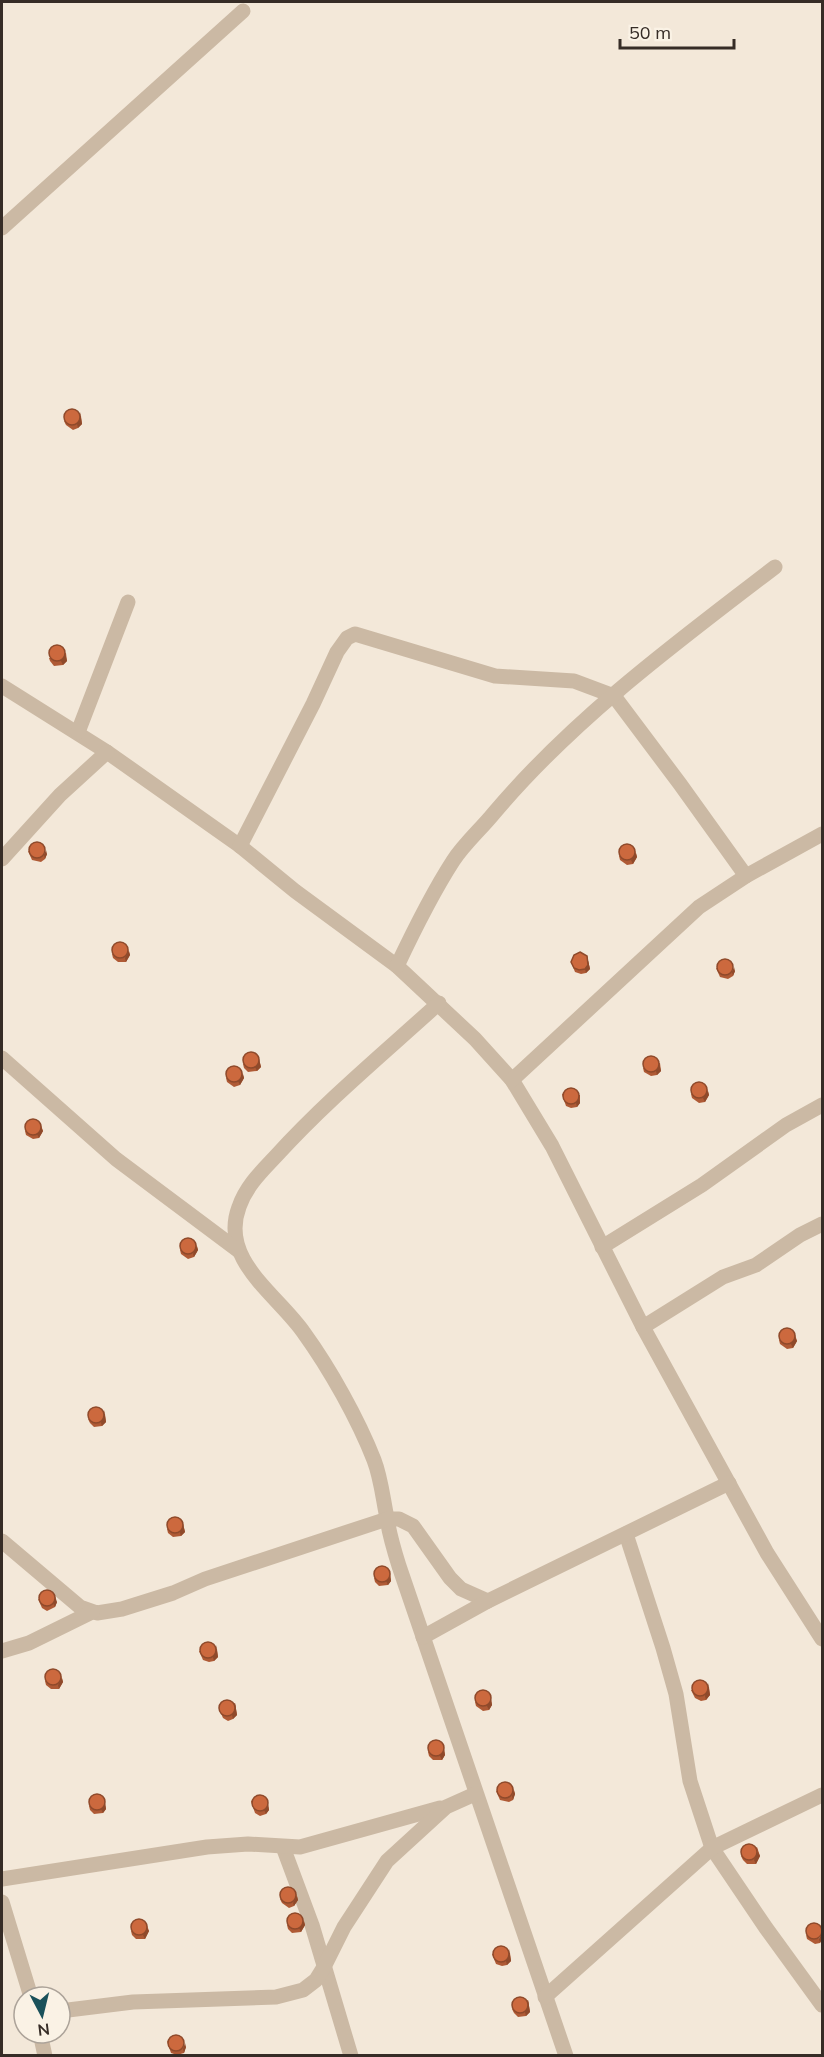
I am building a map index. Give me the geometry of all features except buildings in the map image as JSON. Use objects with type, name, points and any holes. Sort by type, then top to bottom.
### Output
[{"type":"street","points":[[2,228],[243,11]]},
{"type":"street","points":[[396,966],[423,911],[454,860],[528,773],[614,696],[700,624],[775,567]]},
{"type":"street","points":[[78,732],[128,602]]},
{"type":"street","points":[[240,846],[337,652],[347,638],[355,634],[484,674],[574,681],[614,696],[746,876]]},
{"type":"street","points":[[2,686],[78,732],[240,846],[295,891],[396,966],[476,1039],[512,1080],[552,1146],[643,1327],[767,1553],[822,1639]]},
{"type":"street","points":[[2,859],[60,795],[107,752]]},
{"type":"street","points":[[512,1080],[699,907],[746,876],[822,834]]},
{"type":"street","points":[[439,1003],[297,1133],[251,1184],[239,1206],[235,1223],[239,1251],[252,1275],[303,1331],[353,1415],[375,1461],[399,1566],[564,2055]]},
{"type":"street","points":[[2,1058],[116,1159],[239,1251]]},
{"type":"street","points":[[602,1247],[702,1185],[786,1125],[822,1105]]},
{"type":"street","points":[[643,1327],[723,1277],[756,1265],[800,1235],[822,1224]]},
{"type":"street","points":[[423,1637],[488,1601],[729,1483]]},
{"type":"street","points":[[2,1541],[80,1607],[92,1612],[112,1612],[387,1519],[399,1519],[413,1526],[450,1578],[461,1589],[488,1601]]},
{"type":"street","points":[[626,1534],[663,1648],[675,1694],[690,1781],[712,1848],[822,2005]]},
{"type":"street","points":[[2,1652],[29,1643],[92,1612]]},
{"type":"street","points":[[2,1879],[207,1847],[248,1844],[300,1847],[446,1807],[475,1794]]},
{"type":"street","points":[[544,1997],[712,1848],[822,1795]]},
{"type":"street","points":[[72,2010],[133,2002],[276,1996],[303,1990],[316,1980],[344,1927],[387,1861],[446,1807]]},
{"type":"street","points":[[283,1846],[309,1916],[351,2055]]},
{"type":"street","points":[[2,1902],[27,1985]]}]
